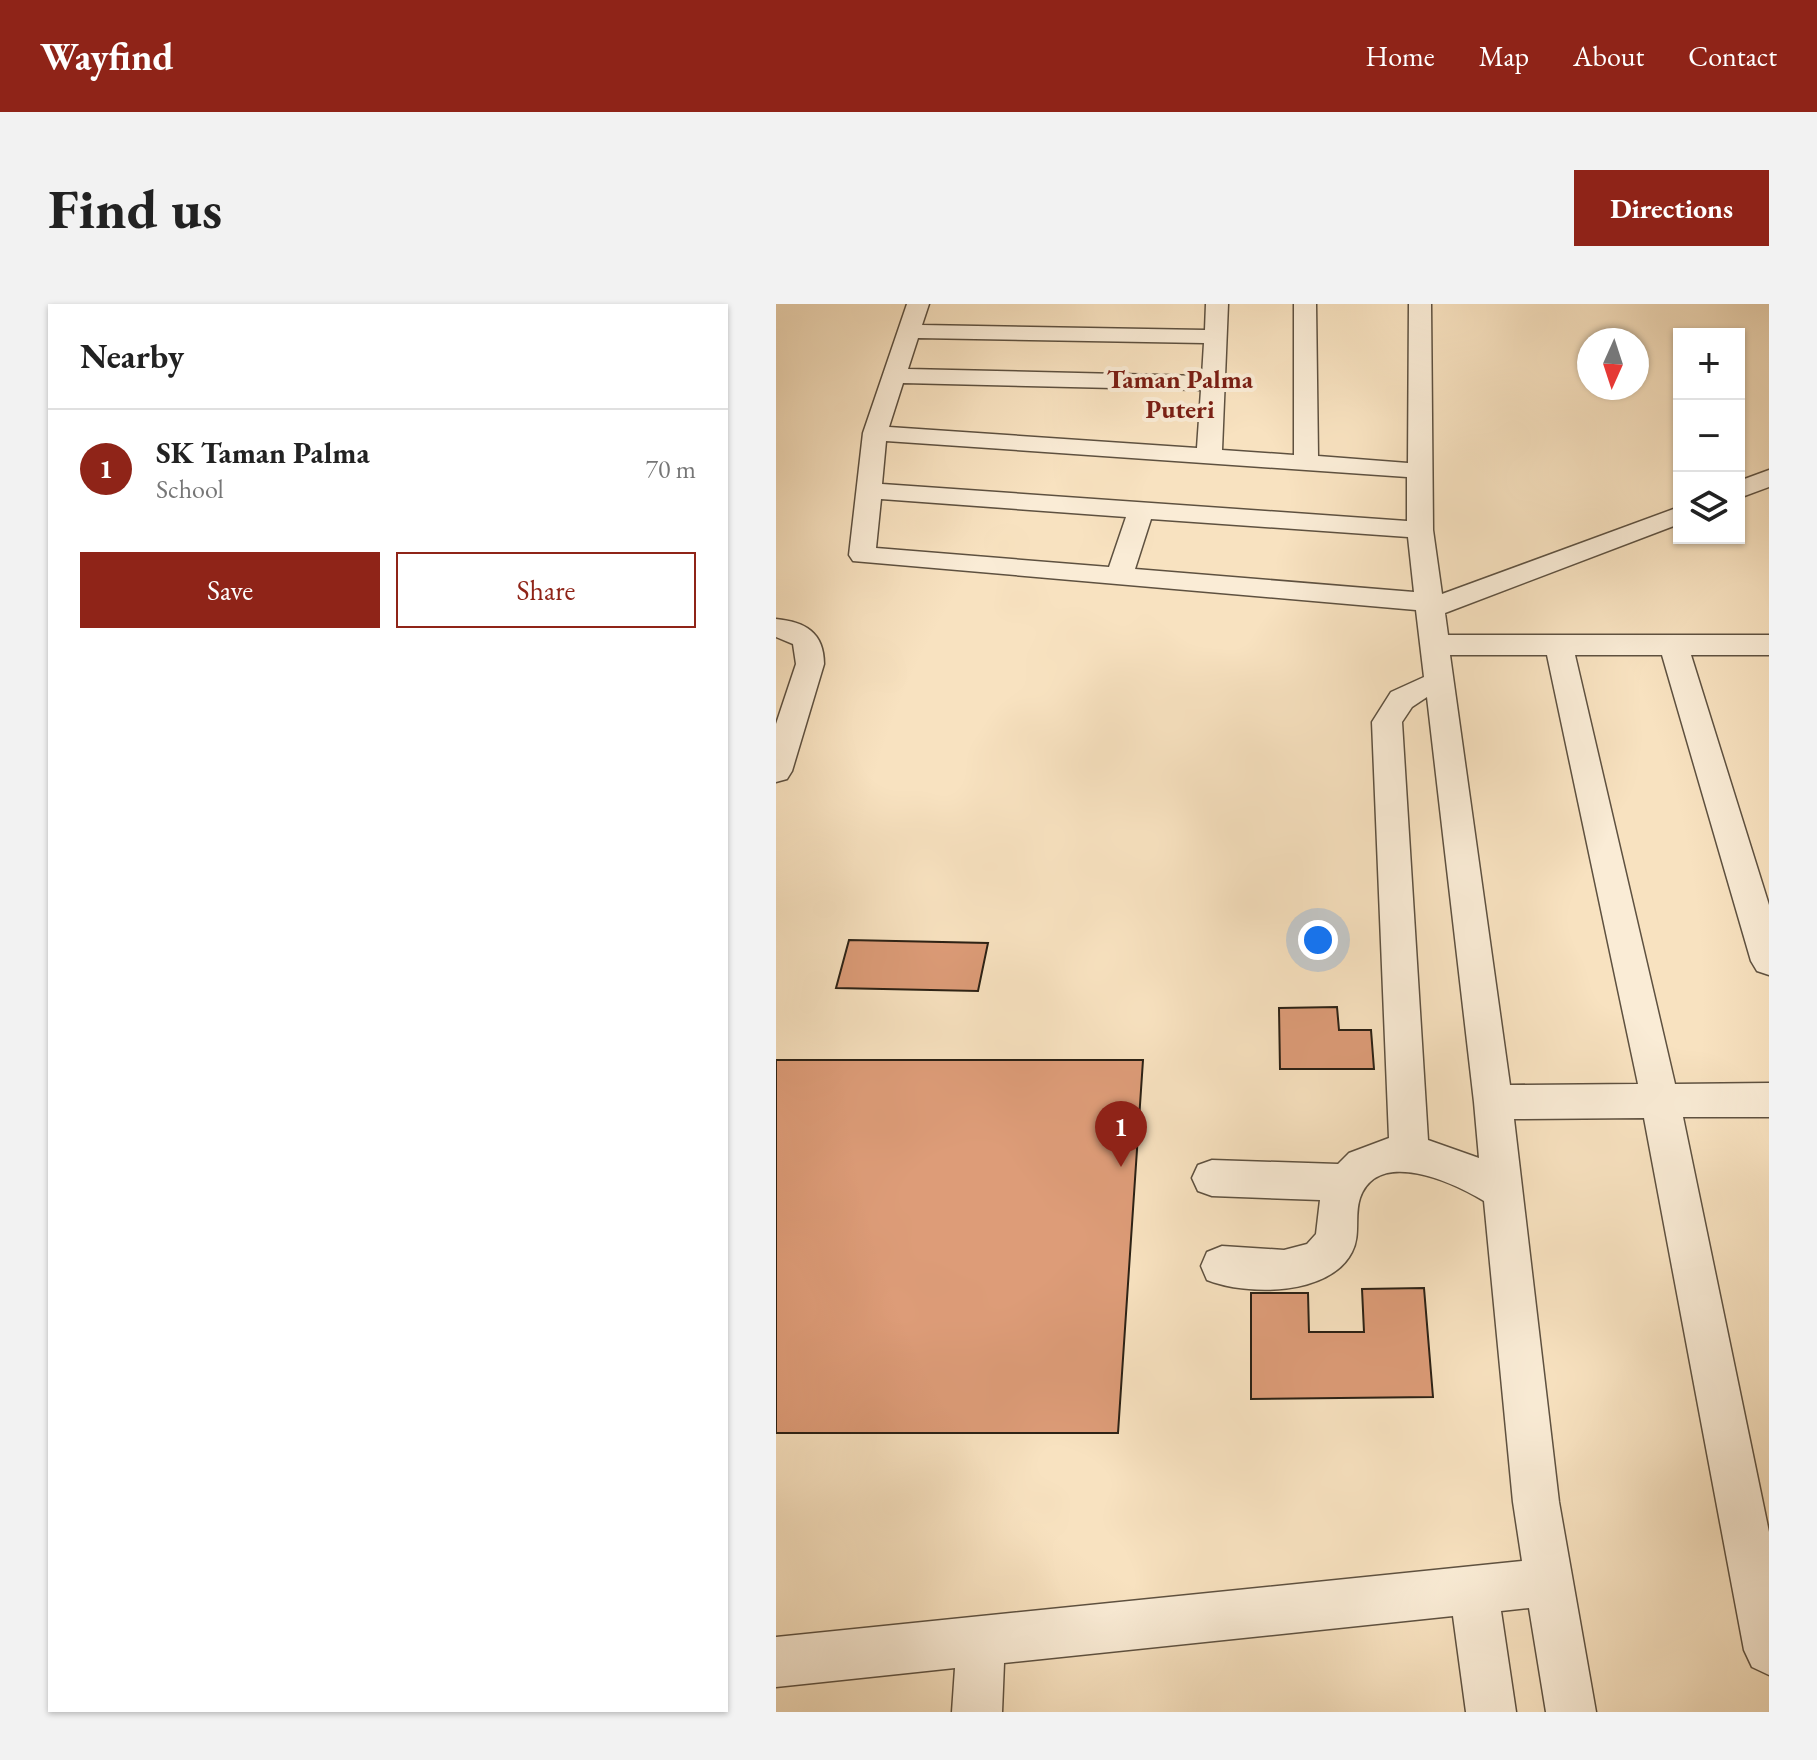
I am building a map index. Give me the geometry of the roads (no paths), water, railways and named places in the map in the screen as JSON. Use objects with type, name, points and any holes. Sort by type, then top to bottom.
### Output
[{"type":"street","points":[[918,304],[875,433],[862,555],[1430,605],[1565,560],[1673,517]]},
{"type":"street","points":[[1209,456],[1217,304]]},
{"type":"street","points":[[1305,304],[1306,463]]},
{"type":"street","points":[[1420,304],[1420,530],[1493,1102],[1547,1582],[1571,1712]]},
{"type":"street","points":[[908,331],[1214,337]]},
{"type":"street","points":[[893,376],[1212,383]]},
{"type":"street","points":[[875,433],[1422,471]]},
{"type":"street","points":[[1119,577],[1134,451]]},
{"type":"street","points":[[1745,488],[1769,478]]},
{"type":"street","points":[[869,491],[1420,530]]},
{"type":"street","points":[[776,628],[793,629],[805,636],[810,646],[810,664],[776,771]]},
{"type":"street","points":[[1435,645],[1769,645]]},
{"type":"street","points":[[1559,645],[1760,1566],[1769,1650]]},
{"type":"street","points":[[1674,645],[1769,961]]},
{"type":"street","points":[[1409,1154],[1387,722],[1396,703],[1413,690],[1440,682]]},
{"type":"street","points":[[1493,1102],[1769,1100]]},
{"type":"street","points":[[1222,1266],[1284,1270],[1319,1261],[1336,1242],[1338,1209],[1346,1183],[1371,1158],[1409,1154],[1444,1161],[1474,1172],[1502,1191]]},
{"type":"street","points":[[1212,1178],[1346,1183]]},
{"type":"street","points":[[776,1662],[1547,1582]]},
{"type":"street","points":[[1474,1589],[1491,1712]]},
{"type":"street","points":[[977,1712],[981,1640]]},
{"type":"place","name":"SK Taman Palma","points":[[1121,1167]]},
{"type":"district","name":"Taman Palma Puteri","points":[[1180,394]]}]
